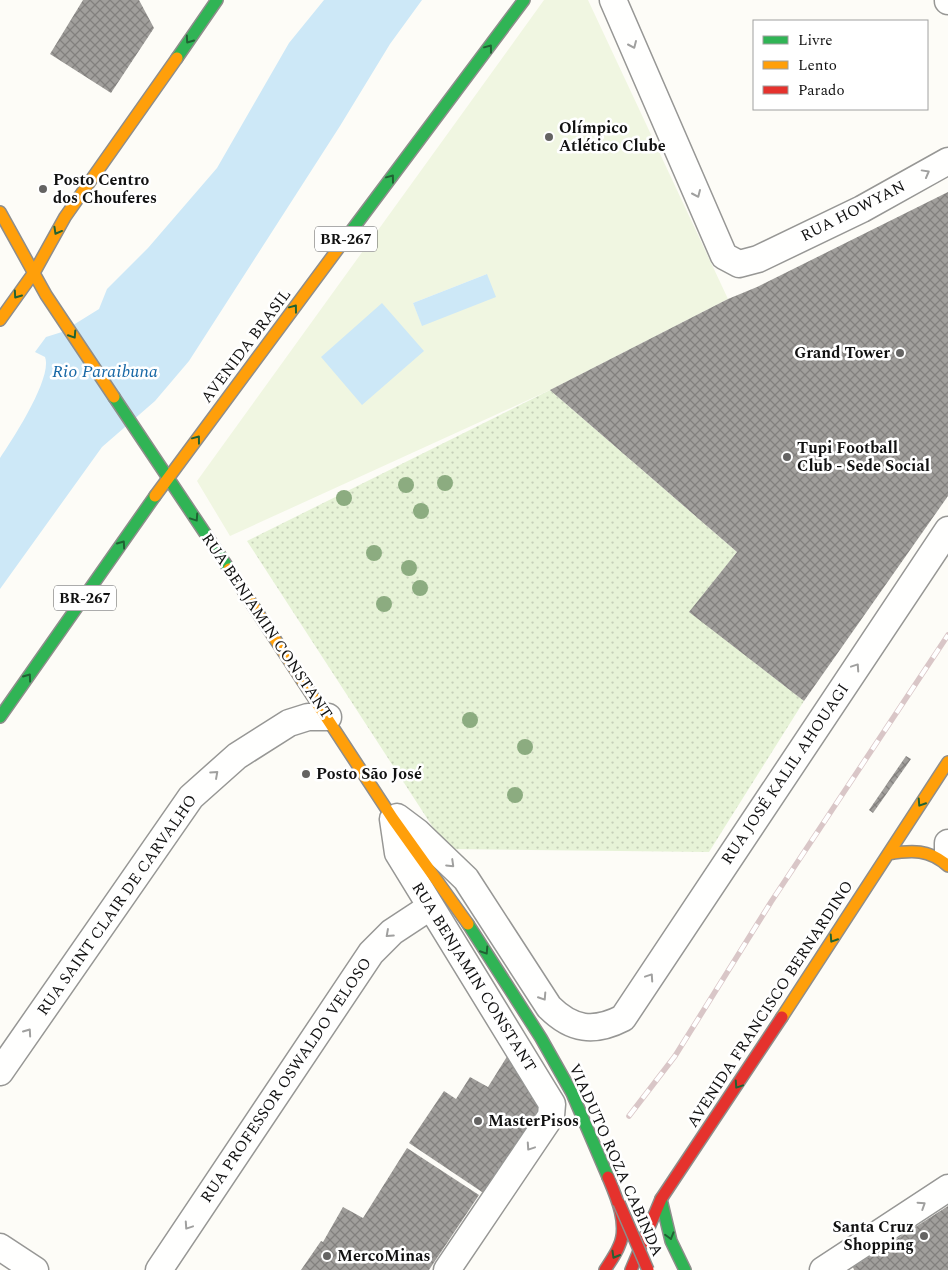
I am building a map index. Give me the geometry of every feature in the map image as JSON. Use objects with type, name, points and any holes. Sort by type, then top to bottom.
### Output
[{"type":"main road","points":[[0,320],[35,271],[65,217],[217,0]]},
{"type":"main road","name":"AVENIDA BRASIL","points":[[0,717],[168,478],[524,0]]},
{"type":"main road","points":[[0,212],[35,271]]},
{"type":"main road","name":"RUA BENJAMIN CONSTANT","points":[[35,271],[46,294],[328,717],[390,815],[459,910]]},
{"type":"main road","name":"AVENIDA FRANCISCO BERNARDINO","points":[[631,1270],[661,1199],[765,1044],[948,762]]},
{"type":"main road","points":[[888,854],[924,850],[938,857],[948,851]]},
{"type":"main road","name":"VIADUTO ROZA CABINDA","points":[[459,910],[541,1038],[572,1093],[648,1270]]},
{"type":"main road","points":[[661,1199],[671,1241],[685,1270]]},
{"type":"main road","points":[[605,1270],[620,1244],[622,1234],[619,1203]]},
{"type":"street","name":"RUA HOWYAN","points":[[613,0],[724,256],[739,264],[758,259],[862,208],[948,161]]},
{"type":"street","name":"RUA JOSÉ KALIL AHOUAGI","points":[[623,1018],[948,530]]},
{"type":"street","name":"RUA SAINT CLAIR DE CARVALHO","points":[[0,1072],[191,797],[237,756],[289,724],[308,717],[328,717]]},
{"type":"street","name":"RUA BENJAMIN CONSTANT","points":[[390,815],[417,832],[466,879],[550,1007],[562,1019],[578,1026],[592,1028],[608,1026],[623,1018]]},
{"type":"street","name":"RUA BENJAMIN CONSTANT","points":[[390,815],[398,853],[552,1104],[551,1116],[447,1270]]},
{"type":"street","name":"RUA PROFESSOR OSWALDO VELOSO","points":[[159,1270],[371,953],[392,932],[430,907]]},
{"type":"street","points":[[823,1270],[948,1188]]},
{"type":"street","points":[[0,1247],[35,1270]]},
{"type":"green space","name":"Olímpico Atlético Clube","points":[[544,0],[588,0],[728,299],[550,390],[230,536],[197,481]],"holes":[[[487,274],[422,325],[413,303]]]},
{"type":"green space","points":[[550,390],[737,552],[690,612],[804,701],[709,852],[447,849],[247,541]]},
{"type":"water","name":"Rio Paraibuna","points":[[324,0],[422,0],[390,44],[340,126],[189,361],[155,401],[102,447],[0,589],[0,458],[30,408],[43,379],[46,366],[45,357],[35,352],[46,337],[62,332],[99,309],[107,289],[148,248],[217,168],[289,43]]},
{"type":"water","points":[[487,274],[496,297],[422,326],[413,303]]},
{"type":"water","points":[[382,303],[424,351],[362,405],[321,357]]},
{"type":"building","points":[[83,0],[139,0],[154,28],[111,93],[50,54]]},
{"type":"building","name":"Tupi Football Club - Sede Social","points":[[948,192],[948,496],[804,701],[689,612],[737,552],[550,390],[728,299],[757,287]]},
{"type":"building","points":[[906,756],[911,759],[873,813],[869,810]]},
{"type":"building","name":"MasterPisos","points":[[513,1047],[546,1097],[485,1194],[409,1143],[444,1091],[456,1099],[470,1077],[488,1087]]},
{"type":"building","points":[[407,1148],[479,1195],[429,1270],[301,1270],[321,1241],[323,1242],[343,1207],[363,1218]]},
{"type":"building","name":"Santa Cruz Shopping","points":[[948,1206],[948,1270],[854,1270],[853,1267]]},
{"type":"railway","points":[[629,1116],[675,1056],[771,902],[948,635]]},
{"type":"traffic: fast","points":[[177,58],[217,0]]},
{"type":"traffic: fast","points":[[346,238],[524,0]]},
{"type":"traffic: fast","points":[[114,397],[229,569]]},
{"type":"traffic: fast","points":[[0,717],[155,496]]},
{"type":"traffic: fast","points":[[468,924],[541,1038],[572,1093],[608,1177]]},
{"type":"traffic: fast","points":[[661,1199],[671,1241],[685,1270]]},
{"type":"traffic: slow","points":[[0,320],[35,271],[65,217],[177,58]]},
{"type":"traffic: slow","points":[[0,212],[46,295],[114,397]]},
{"type":"traffic: slow","points":[[155,496],[346,238]]},
{"type":"traffic: slow","points":[[229,569],[393,819],[468,924]]},
{"type":"traffic: slow","points":[[782,1017],[948,762]]},
{"type":"traffic: slow","points":[[888,854],[920,852],[934,856],[948,866]]},
{"type":"traffic: jam","points":[[631,1270],[661,1199],[782,1017]]},
{"type":"traffic: jam","points":[[605,1270],[618,1249],[623,1229],[620,1211],[608,1177]]},
{"type":"traffic: jam","points":[[619,1203],[648,1270]]},
{"type":"place","name":"Olímpico Atlético Clube","points":[[549,137]]},
{"type":"place","name":"Posto Centro dos Chouferes","points":[[43,189]]},
{"type":"place","name":"Grand Tower","points":[[900,353]]},
{"type":"place","name":"Tupi Football Club - Sede Social","points":[[787,457]]},
{"type":"place","name":"Posto São José","points":[[306,774]]},
{"type":"place","name":"MasterPisos","points":[[478,1121]]},
{"type":"place","name":"Santa Cruz Shopping","points":[[924,1236]]},
{"type":"place","name":"MercoMinas","points":[[327,1256]]}]
